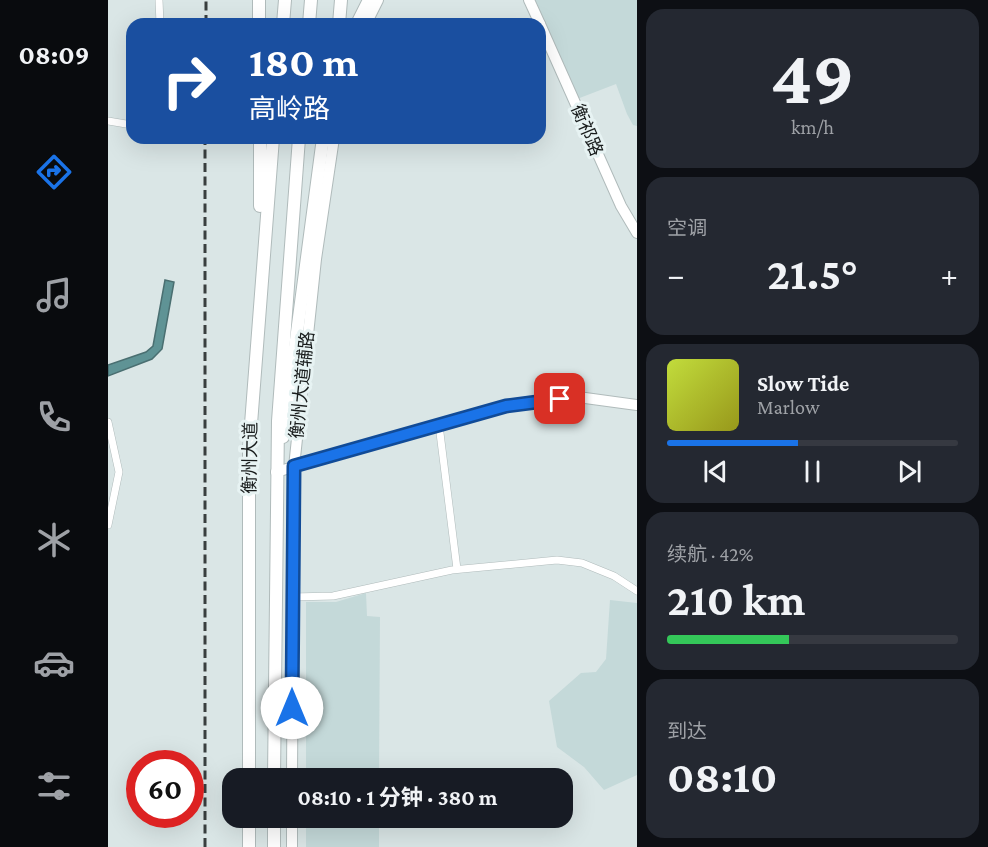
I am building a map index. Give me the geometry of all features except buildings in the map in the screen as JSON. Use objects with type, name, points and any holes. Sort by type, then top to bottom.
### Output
[{"type":"highway","points":[[259,0],[259,18]]},
{"type":"highway","points":[[284,18],[285,0]]},
{"type":"highway","points":[[310,18],[311,0]]},
{"type":"highway","points":[[340,18],[341,0]]},
{"type":"highway","points":[[360,18],[369,0]]},
{"type":"highway","points":[[260,144],[260,289]]},
{"type":"highway","name":"衡州大道","points":[[249,768],[249,450],[272,144]]},
{"type":"highway","name":"衡州大道","points":[[274,768],[276,472],[299,144]]},
{"type":"highway","points":[[276,472],[288,410],[325,144]]},
{"type":"highway","points":[[249,828],[249,847]]},
{"type":"highway","points":[[274,828],[274,847]]},
{"type":"street","points":[[159,0],[160,18]]},
{"type":"street","points":[[369,18],[378,0]]},
{"type":"street","name":"衡祁路","points":[[527,0],[535,18]]},
{"type":"street","name":"衡祁路","points":[[546,41],[608,177],[637,233]]},
{"type":"street","name":"衡祁路","points":[[546,47],[618,207],[637,241]]},
{"type":"street","points":[[108,121],[126,124]]},
{"type":"street","name":"衡州大道辅路","points":[[292,768],[294,466],[326,144]]},
{"type":"street","points":[[276,472],[506,406],[578,397],[637,405]]},
{"type":"street","points":[[108,422],[118,472],[108,525]]},
{"type":"street","points":[[439,425],[457,569]]},
{"type":"street","points":[[293,597],[333,596],[457,569],[557,560],[582,562],[614,576],[637,591]]},
{"type":"street","points":[[292,828],[292,847]]},
{"type":"shaded area","points":[[532,0],[637,0],[637,126],[633,125],[627,114],[616,84],[577,99],[546,31],[546,18],[540,18]]},
{"type":"shaded area","points":[[366,593],[367,616],[380,617],[379,768],[306,768],[306,602],[336,602]]},
{"type":"shaded area","points":[[610,600],[637,603],[637,775],[604,790],[584,767],[557,747],[549,701],[581,673],[596,672],[606,659]]},
{"type":"shaded area","points":[[306,828],[379,828],[379,847],[306,847]]},
{"type":"water","points":[[165,280],[174,282],[162,349],[152,359],[108,376],[108,365],[146,352],[153,346]]},
{"type":"railway","points":[[206,0],[206,18]]},
{"type":"railway","points":[[205,144],[205,847]]},
{"type":"route","points":[[292,708],[294,466],[506,406],[560,399]]}]
